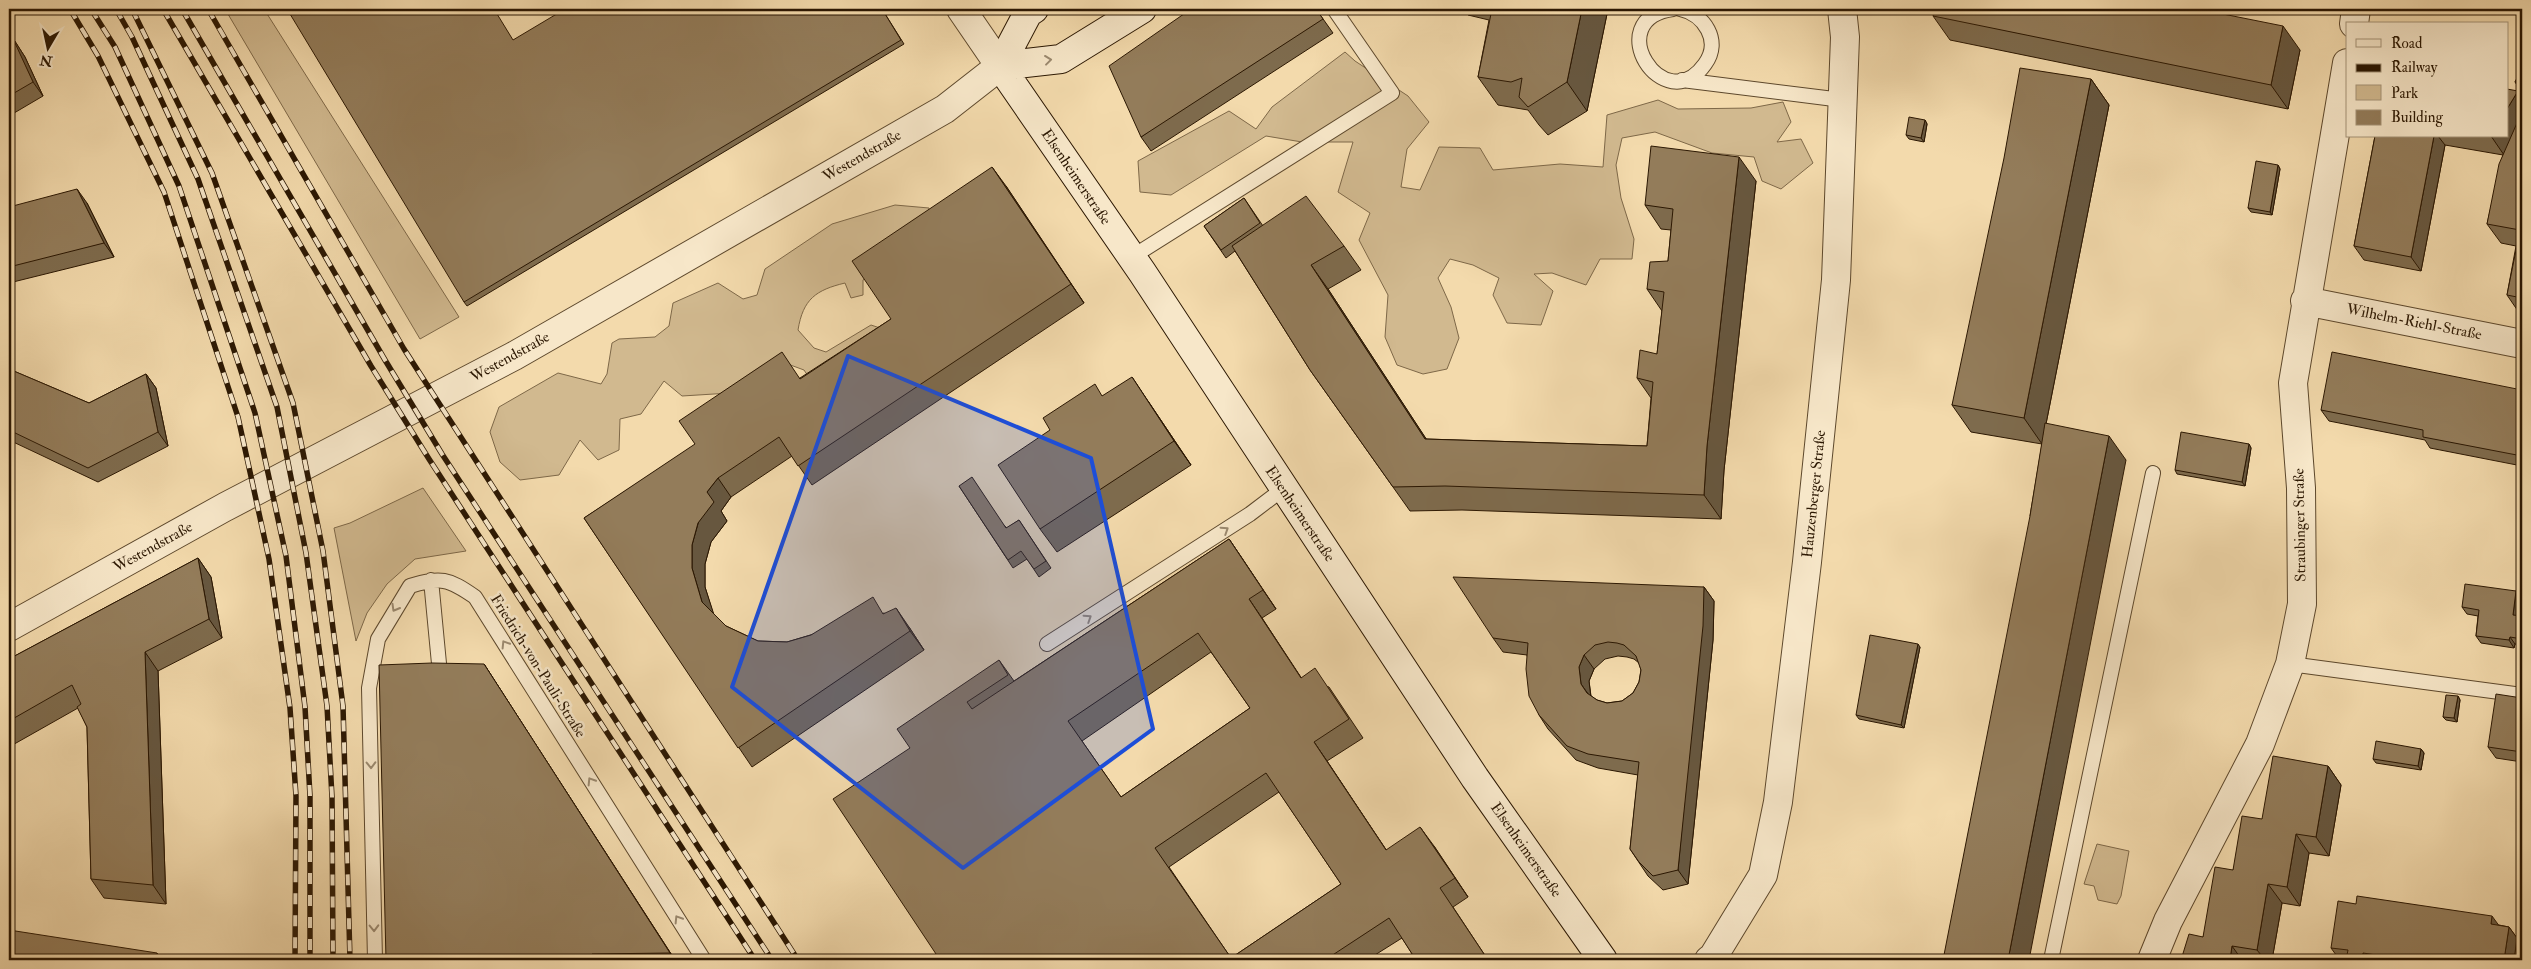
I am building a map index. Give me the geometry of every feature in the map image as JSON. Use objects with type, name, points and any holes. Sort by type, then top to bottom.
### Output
[{"type":"street","name":"Elsenheimerstraße","points":[[962,9],[1132,258],[1475,778],[1602,960]]},
{"type":"street","name":"Westendstraße","points":[[9,627],[225,507],[514,356],[944,109],[1000,66],[1028,13],[1034,9]]},
{"type":"street","points":[[1000,66],[1061,59],[1142,9]]},
{"type":"street","name":"Hauzenberger Straße","points":[[1709,960],[1713,957],[1762,875],[1778,802],[1807,562],[1836,280],[1844,36],[1842,9]]},
{"type":"street","points":[[2354,22],[2356,9]]},
{"type":"street","name":"Straubinger Straße","points":[[2152,960],[2168,921],[2260,744],[2290,664],[2302,604],[2301,488],[2293,383],[2305,301],[2346,69]]},
{"type":"street","name":"Wilhelm-Riehl-Straße","points":[[2305,301],[2522,344]]},
{"type":"lane","points":[[1132,258],[1392,93],[1334,9]]},
{"type":"lane","points":[[1673,9],[1654,15],[1646,24],[1641,35],[1640,47],[1643,59],[1649,69],[1658,76],[1842,100]]},
{"type":"lane","points":[[1680,9],[1700,17],[1707,27],[1711,39],[1712,63],[1718,85]]},
{"type":"lane","points":[[1679,80],[1690,77],[1700,71],[1711,51]]},
{"type":"lane","points":[[2051,960],[2153,473]]},
{"type":"lane","points":[[1047,644],[1250,514],[1283,489]]},
{"type":"lane","points":[[431,580],[440,674]]},
{"type":"lane","name":"Friedrich-von-Pauli-Straße","points":[[375,960],[369,688],[378,639],[396,605],[410,586],[431,580],[454,582],[475,596],[704,960]]},
{"type":"lane","points":[[2290,664],[2522,695]]},
{"type":"highlighted area","points":[[848,356],[1091,458],[1153,729],[963,868],[732,687]]},
{"type":"green space","points":[[225,9],[264,9],[459,317],[420,339]]},
{"type":"green space","points":[[1345,52],[1355,61],[1408,96],[1429,122],[1407,149],[1401,187],[1420,190],[1439,147],[1480,148],[1493,170],[1560,164],[1603,167],[1607,115],[1658,100],[1678,109],[1751,108],[1783,102],[1791,122],[1777,142],[1801,139],[1813,163],[1781,189],[1762,181],[1754,157],[1712,153],[1655,132],[1622,138],[1616,165],[1621,198],[1634,239],[1632,259],[1600,259],[1586,285],[1552,273],[1534,274],[1553,291],[1541,325],[1507,323],[1493,295],[1499,278],[1473,265],[1450,259],[1438,278],[1451,307],[1459,338],[1447,369],[1423,374],[1397,365],[1385,337],[1388,295],[1359,240],[1370,213],[1338,192],[1353,142],[1302,142],[1266,136],[1171,195],[1140,192],[1138,161],[1229,111],[1256,129],[1272,107]]},
{"type":"green space","points":[[895,205],[929,208],[930,228],[863,280],[863,295],[851,298],[845,283],[826,289],[807,303],[800,319],[798,330],[814,348],[826,352],[871,325],[880,328],[812,382],[804,370],[785,363],[730,393],[682,396],[664,381],[641,414],[620,419],[619,450],[598,460],[580,440],[559,475],[520,480],[500,462],[490,432],[499,407],[558,373],[601,384],[607,374],[612,343],[619,339],[655,337],[669,326],[673,303],[718,283],[743,299],[757,295],[765,269],[832,224]]},
{"type":"green space","points":[[423,488],[466,551],[415,559],[387,584],[367,613],[356,641],[334,528],[350,523]]},
{"type":"green space","points":[[2097,844],[2129,851],[2121,896],[2117,904],[2098,900],[2094,886],[2084,884]]},
{"type":"building","points":[[287,9],[494,9],[513,40],[565,9],[882,9],[901,40],[464,302]]},
{"type":"building","points":[[1191,9],[1316,9],[1323,19],[1141,137],[1109,66]]},
{"type":"building","points":[[1492,9],[1582,9],[1567,82],[1528,107],[1519,97],[1522,78],[1511,82],[1478,77]]},
{"type":"building","points":[[1935,9],[2198,9],[2283,26],[2271,85],[1933,16]]},
{"type":"building","points":[[9,33],[33,82],[9,96]]},
{"type":"building","points":[[2020,68],[2091,79],[2024,418],[1952,405],[2004,158]]},
{"type":"building","points":[[2522,69],[2522,84],[2515,82]]},
{"type":"building","points":[[2508,89],[2518,91],[2508,107]]},
{"type":"building","points":[[1909,117],[1925,120],[1921,138],[1906,135]]},
{"type":"building","points":[[2517,123],[2522,125],[2522,298],[2507,295],[2520,230],[2487,224],[2499,164]]},
{"type":"building","points":[[2375,138],[2434,138],[2411,257],[2354,246]]},
{"type":"building","points":[[1651,146],[1739,157],[1707,446],[1704,495],[1445,486],[1393,487],[1310,370],[1232,246],[1306,196],[1344,246],[1311,265],[1425,439],[1647,446],[1653,382],[1637,378],[1640,350],[1657,354],[1664,292],[1647,289],[1650,262],[1668,261],[1673,209],[1645,205]]},
{"type":"building","points":[[2256,161],[2278,165],[2270,212],[2248,208]]},
{"type":"building","points":[[992,167],[1071,284],[798,466],[779,437],[718,478],[707,492],[714,502],[698,523],[692,545],[692,568],[702,602],[726,626],[758,641],[787,642],[811,635],[873,597],[883,614],[896,608],[910,631],[738,748],[584,518],[695,444],[679,421],[782,352],[800,379],[891,319],[852,261]]},
{"type":"building","points":[[77,189],[104,243],[9,267],[9,207]]},
{"type":"building","points":[[1244,198],[1260,223],[1221,250],[1204,226]]},
{"type":"building","points":[[2332,352],[2522,390],[2522,456],[2423,437],[2423,430],[2321,410]]},
{"type":"building","points":[[9,369],[89,403],[146,374],[158,432],[88,468],[9,430]]},
{"type":"building","points":[[1132,377],[1174,441],[1040,529],[998,465],[1050,430],[1043,418],[1095,384],[1102,396]]},
{"type":"building","points":[[2045,423],[2109,436],[2008,960],[1943,960],[2030,516]]},
{"type":"building","points":[[2181,432],[2249,444],[2242,482],[2175,470]]},
{"type":"building","points":[[972,477],[1006,528],[1019,520],[1046,561],[1034,569],[1021,551],[1008,560],[959,486]]},
{"type":"building","points":[[1229,539],[1263,590],[1249,599],[1301,678],[1315,668],[1349,719],[1314,742],[1386,850],[1420,827],[1455,878],[1440,888],[1488,960],[1416,960],[1389,918],[1325,960],[940,960],[833,799],[910,748],[897,729],[999,660],[1008,675],[967,702],[972,709]],"holes":[[[1198,633],[1250,708],[1121,797],[1068,721]],[[1266,773],[1341,884],[1231,958],[1155,848]]]},
{"type":"building","points":[[198,558],[209,619],[145,652],[153,885],[91,879],[87,727],[77,707],[81,704],[72,685],[9,721],[9,659]]},
{"type":"building","points":[[1453,577],[1704,587],[1703,626],[1678,870],[1653,876],[1639,862],[1630,849],[1639,762],[1588,754],[1567,746],[1539,715],[1529,696],[1526,669],[1528,643],[1493,638]],"holes":[[[1608,642],[1624,645],[1636,656],[1641,670],[1639,682],[1633,693],[1622,701],[1607,703],[1597,700],[1587,693],[1581,684],[1579,667],[1584,655],[1595,645]]]},
{"type":"building","points":[[2465,584],[2516,591],[2513,615],[2522,616],[2522,639],[2510,637],[2509,640],[2476,636],[2479,610],[2462,607]]},
{"type":"building","points":[[1870,635],[1918,644],[1901,725],[1856,715]]},
{"type":"building","points":[[484,664],[670,953],[592,954],[592,960],[386,960],[379,665]]},
{"type":"building","points":[[2496,694],[2522,698],[2522,752],[2488,747]]},
{"type":"building","points":[[2446,695],[2458,696],[2454,718],[2443,717]]},
{"type":"building","points":[[2376,741],[2421,749],[2418,766],[2373,759]]},
{"type":"building","points":[[2273,756],[2328,766],[2316,837],[2296,834],[2287,887],[2268,884],[2257,950],[2232,946],[2230,960],[2181,960],[2189,934],[2203,937],[2215,867],[2233,870],[2242,816],[2262,819]]},
{"type":"building","points":[[2357,896],[2492,916],[2491,924],[2509,927],[2504,960],[2409,960],[2363,953],[2362,960],[2346,960],[2348,950],[2331,948],[2338,901],[2356,904]]},
{"type":"building","points":[[9,930],[157,953],[156,960],[9,960]]},
{"type":"building","points":[[1507,955],[1510,960],[1499,960]]},
{"type":"railway","points":[[70,9],[98,56],[164,192],[238,417],[269,559],[290,708],[296,796],[295,960]]},
{"type":"railway","points":[[91,9],[115,47],[179,186],[255,413],[286,556],[305,707],[310,796],[310,960]]},
{"type":"railway","points":[[116,9],[132,37],[198,179],[277,407],[306,553],[327,706],[332,797],[333,960]]},
{"type":"railway","points":[[132,9],[212,173],[293,403],[323,551],[343,706],[350,960]]},
{"type":"railway","points":[[163,9],[371,366],[429,459],[755,960]]},
{"type":"railway","points":[[182,9],[385,360],[442,454],[772,960]]},
{"type":"railway","points":[[208,9],[404,349],[798,960]]}]
